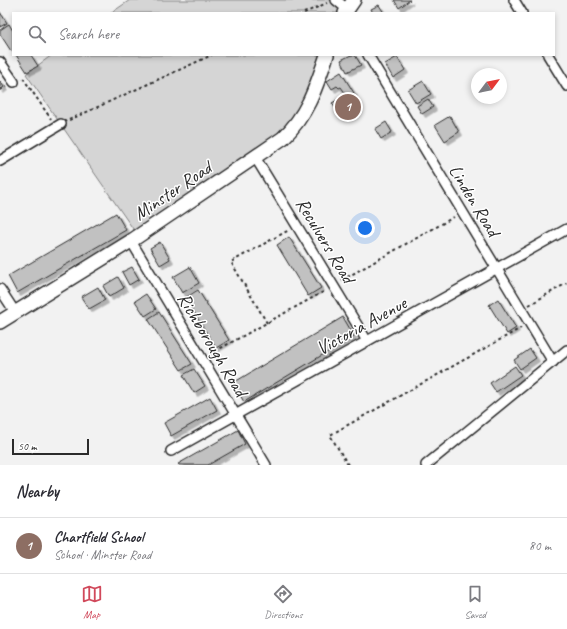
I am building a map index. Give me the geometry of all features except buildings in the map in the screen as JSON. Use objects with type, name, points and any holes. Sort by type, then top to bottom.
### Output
[{"type":"street","points":[[336,0],[349,7]]},
{"type":"street","points":[[514,0],[521,12]]},
{"type":"street","name":"Minster Road","points":[[0,322],[131,241],[283,138],[294,128],[300,119],[310,100],[327,56]]},
{"type":"street","name":"Linden Road","points":[[369,56],[553,362]]},
{"type":"street","points":[[549,56],[567,86]]},
{"type":"street","points":[[0,62],[14,82]]},
{"type":"street","points":[[0,161],[58,126]]},
{"type":"street","name":"Reculvers Road","points":[[255,157],[367,341]]},
{"type":"street","name":"Victoria Avenue","points":[[171,451],[567,229]]},
{"type":"street","name":"Richborough Road","points":[[131,241],[266,465]]},
{"type":"street","points":[[0,289],[15,312]]},
{"type":"street","points":[[426,465],[567,350]]},
{"type":"path","points":[[306,12],[327,3]]},
{"type":"path","points":[[0,90],[22,77],[58,126],[210,56]]},
{"type":"path","points":[[202,359],[334,286],[462,212]]},
{"type":"path","points":[[267,323],[232,262],[297,226]]},
{"type":"path","points":[[521,310],[567,284]]},
{"type":"path","points":[[348,465],[330,435],[529,323]]},
{"type":"shaded area","points":[[130,0],[336,0],[344,12],[112,12]]},
{"type":"shaded area","points":[[51,56],[327,56],[301,119],[138,236],[26,74]]},
{"type":"place","name":"Chartfield School","points":[[348,107]]}]
